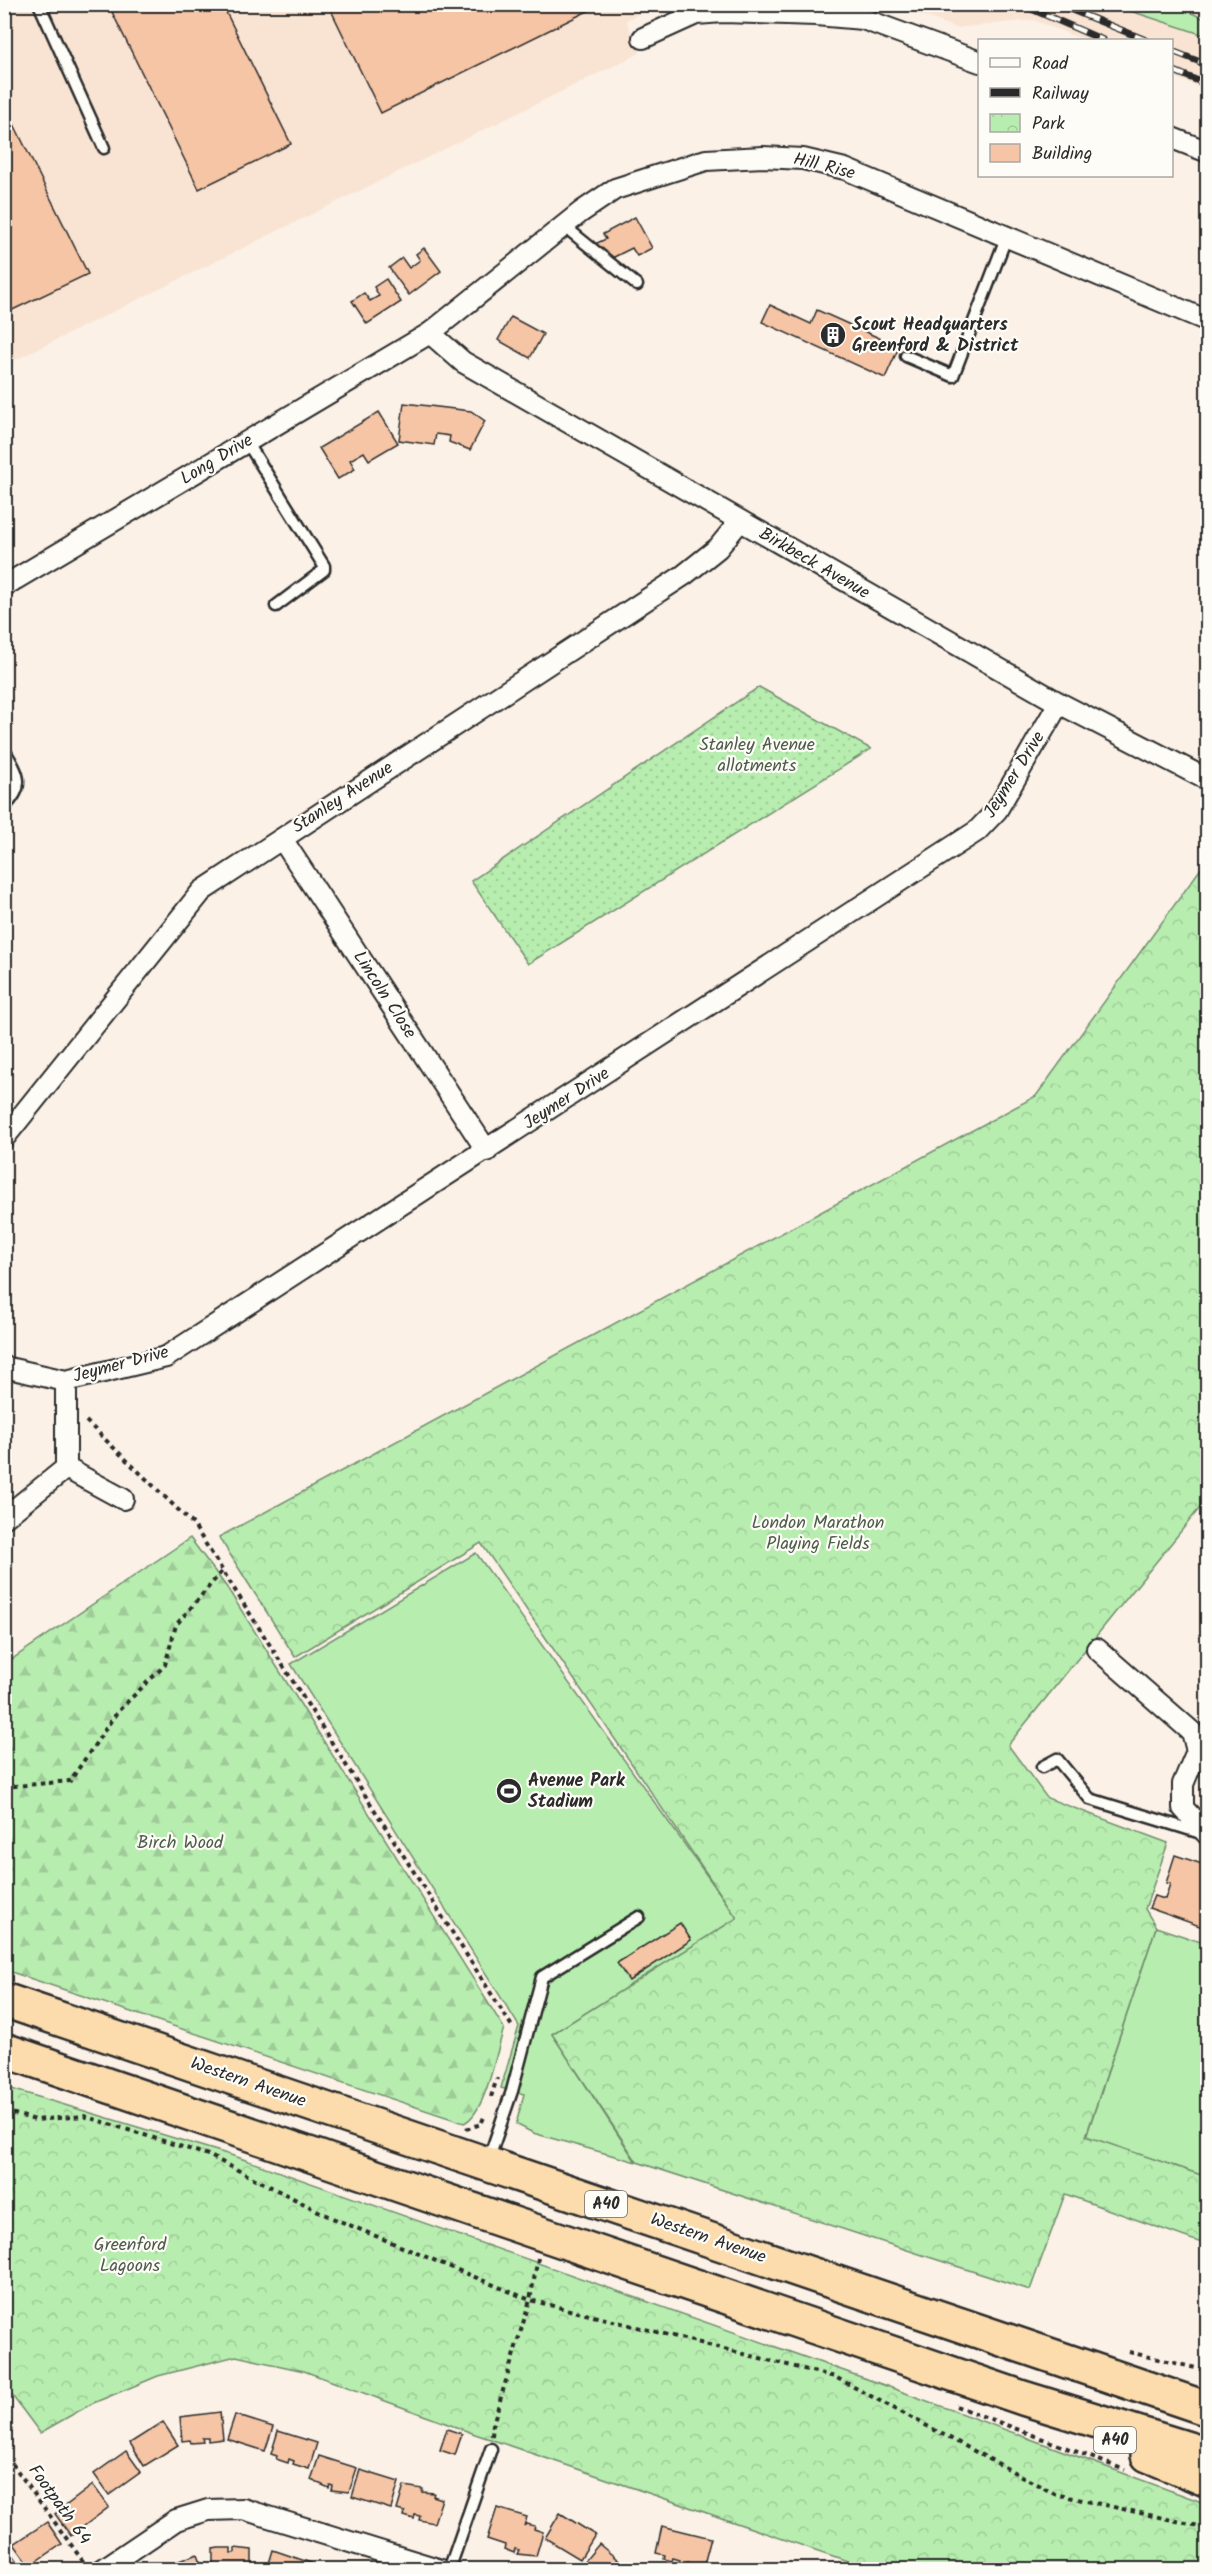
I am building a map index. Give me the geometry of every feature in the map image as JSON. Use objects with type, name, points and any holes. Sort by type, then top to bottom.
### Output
[{"type":"highway","name":"Western Avenue","points":[[4,2000],[1208,2409]]},
{"type":"highway","name":"A40","points":[[4,2050],[1023,2398],[1208,2455]]},
{"type":"highway","name":"A40","points":[[1049,2356],[1208,2388]]},
{"type":"highway","name":"A40","points":[[1023,2398],[1208,2480]]},
{"type":"street","points":[[643,38],[696,14],[864,12],[978,61]]},
{"type":"street","points":[[1173,138],[1208,152]]},
{"type":"street","name":"Hill Rise","points":[[430,333],[564,226],[615,189],[706,160],[763,157],[803,159],[845,169],[1208,321]]},
{"type":"street","name":"Long Drive","points":[[4,586],[430,333]]},
{"type":"street","name":"Birkbeck Avenue","points":[[430,333],[463,362],[1059,703],[1208,780]]},
{"type":"street","name":"Stanley Avenue","points":[[4,1138],[202,891],[684,575],[718,548],[740,521]]},
{"type":"street","name":"Jeymer Drive","points":[[4,1367],[66,1381],[166,1357],[487,1151],[977,831],[997,810],[1059,703]]},
{"type":"street","name":"Lincoln Close","points":[[282,838],[487,1151]]},
{"type":"street","points":[[66,1381],[66,1468]]},
{"type":"street","points":[[66,1468],[123,1499]]},
{"type":"street","points":[[4,1518],[66,1468]]},
{"type":"street","points":[[1096,1649],[1192,1732],[1197,1751],[1183,1784],[1183,1808],[1206,1835]]},
{"type":"street","points":[[102,2570],[176,2520],[208,2510],[243,2509],[441,2570]]},
{"type":"lane","points":[[39,4],[104,148]]},
{"type":"lane","points":[[564,226],[637,285]]},
{"type":"lane","points":[[906,356],[952,376],[1006,238]]},
{"type":"lane","points":[[248,442],[324,566],[324,570],[276,606]]},
{"type":"lane","points":[[4,750],[17,771],[19,783],[14,798],[4,807]]},
{"type":"lane","points":[[1042,1767],[1057,1759],[1090,1799],[1206,1835]]},
{"type":"lane","points":[[487,2164],[512,2091],[542,1977],[639,1917]]},
{"type":"lane","points":[[449,2570],[491,2449]]},
{"type":"path","points":[[66,1381],[80,1415],[193,1524],[224,1569],[513,2026],[510,2037]]},
{"type":"path","points":[[4,1787],[70,1781],[117,1712],[165,1665],[176,1625],[224,1569]]},
{"type":"path","points":[[490,2100],[500,2069]]},
{"type":"path","points":[[4,2111],[35,2120],[84,2116],[208,2155],[330,2217],[530,2300],[835,2377],[1055,2494],[1208,2528]]},
{"type":"path","points":[[459,2131],[481,2124],[487,2111]]},
{"type":"path","points":[[491,2449],[493,2424],[530,2300],[539,2251]]},
{"type":"path","name":"Footpath 64","points":[[4,2464],[11,2462],[89,2570]]},
{"type":"shaded area","points":[[5,5],[658,5],[626,20],[640,53],[5,365]]},
{"type":"shaded area","points":[[895,5],[1207,5],[1207,90],[1173,76],[1173,39],[1081,39],[1033,20],[956,28]]},
{"type":"green space","points":[[1112,5],[1174,5],[1207,20],[1207,36]]},
{"type":"green space","name":"Stanley Avenue allotments","points":[[759,687],[871,749],[528,964],[471,881]]},
{"type":"green space","name":"London Marathon Playing Fields","points":[[1207,860],[1207,1499],[1008,1745],[1047,1798],[1168,1843],[1145,1909],[1156,1927],[1086,2136],[1207,2177],[1207,2245],[1065,2194],[1030,2290],[637,2162],[552,2034],[737,1918],[481,1543],[295,1657],[219,1537],[1036,1096]]},
{"type":"green space","name":"Birch Wood","points":[[190,1538],[228,1589],[504,2028],[484,2095],[472,2117],[464,2123],[5,1970],[5,1664]]},
{"type":"green space","name":"Avenue Park Stadium","points":[[476,1553],[738,1919],[552,2034],[636,2162],[533,2133],[516,2124],[524,2094],[501,2088],[519,2026],[291,1664]]},
{"type":"green space","points":[[1156,1927],[1207,1944],[1207,2177],[1086,2137]]},
{"type":"green space","name":"Greenford Lagoons","points":[[5,2087],[237,2157],[881,2384],[1207,2504],[1207,2569],[871,2569],[475,2434],[304,2371],[236,2356],[158,2376],[91,2404],[40,2433],[5,2386]]},
{"type":"building","points":[[128,4],[222,4],[291,144],[199,189],[112,12]]},
{"type":"building","points":[[328,4],[602,4],[381,113]]},
{"type":"building","points":[[4,104],[88,274],[4,314]]},
{"type":"building","points":[[635,217],[652,248],[637,256],[632,248],[612,258],[595,244],[606,239],[603,234]]},
{"type":"building","points":[[424,248],[441,271],[409,295],[389,268],[402,258],[409,268],[420,260],[416,254]]},
{"type":"building","points":[[386,279],[401,302],[367,324],[352,301],[364,293],[370,301],[379,296],[374,287]]},
{"type":"building","name":"Scout Headquarters Greenford & District","points":[[770,305],[811,324],[817,310],[899,347],[885,378],[762,322]]},
{"type":"building","points":[[511,317],[543,334],[530,358],[498,340]]},
{"type":"building","points":[[404,403],[471,411],[485,421],[470,450],[449,442],[450,436],[436,434],[434,445],[399,440]]},
{"type":"building","points":[[379,412],[398,443],[369,460],[364,452],[350,460],[355,469],[338,479],[319,448]]},
{"type":"building","points":[[1175,1855],[1208,1866],[1208,1929],[1149,1908],[1154,1896],[1165,1899],[1170,1884],[1166,1883]]},
{"type":"building","points":[[680,1923],[691,1940],[629,1981],[617,1963]]},
{"type":"building","points":[[220,2412],[223,2439],[208,2441],[208,2438],[202,2438],[203,2442],[191,2443],[190,2440],[182,2441],[180,2417]]},
{"type":"building","points":[[235,2415],[273,2427],[265,2451],[227,2439]]},
{"type":"building","points":[[163,2422],[178,2445],[144,2466],[130,2443]]},
{"type":"building","points":[[447,2429],[462,2434],[455,2455],[440,2450]]},
{"type":"building","points":[[278,2431],[317,2443],[309,2469],[293,2464],[294,2461],[289,2459],[288,2463],[276,2459],[277,2456],[271,2454]]},
{"type":"building","points":[[126,2451],[141,2472],[109,2495],[94,2474]]},
{"type":"building","points":[[319,2456],[357,2468],[349,2492],[332,2490],[333,2486],[330,2485],[329,2488],[311,2480]]},
{"type":"building","points":[[360,2470],[399,2482],[391,2509],[352,2497]]},
{"type":"building","points":[[93,2485],[109,2507],[71,2536],[55,2514]]},
{"type":"building","points":[[404,2486],[423,2489],[422,2492],[434,2493],[433,2496],[442,2499],[434,2523],[419,2520],[420,2516],[415,2515],[414,2519],[404,2516],[405,2512],[397,2510]]},
{"type":"building","points":[[497,2508],[527,2517],[524,2526],[526,2524],[535,2526],[534,2529],[543,2532],[536,2556],[517,2554],[519,2550],[515,2549],[514,2553],[504,2549],[505,2545],[487,2539]]},
{"type":"building","points":[[560,2513],[595,2535],[580,2559],[545,2538]]},
{"type":"building","points":[[47,2522],[62,2544],[30,2566],[14,2544]]},
{"type":"building","points":[[662,2526],[711,2538],[703,2568],[688,2562],[687,2565],[679,2563],[680,2560],[673,2558],[672,2561],[664,2559],[665,2555],[656,2553]]},
{"type":"building","points":[[599,2544],[630,2570],[587,2570],[589,2567],[583,2563]]},
{"type":"building","points":[[231,2548],[231,2553],[235,2553],[235,2548],[252,2550],[252,2570],[213,2570],[213,2549]]},
{"type":"building","points":[[9,2549],[24,2570],[4,2570],[4,2553]]},
{"type":"building","points":[[273,2550],[311,2563],[308,2570],[267,2570]]},
{"type":"building","points":[[197,2554],[203,2570],[162,2570],[161,2568]]},
{"type":"railway","points":[[1020,4],[1101,39]]},
{"type":"railway","points":[[1057,4],[1144,39]]},
{"type":"railway","points":[[1173,51],[1208,65]]},
{"type":"railway","points":[[1173,70],[1208,85]]},
{"type":"place","name":"Scout Headquarters Greenford & District","points":[[833,335]]},
{"type":"place","name":"Avenue Park Stadium","points":[[509,1791]]}]
